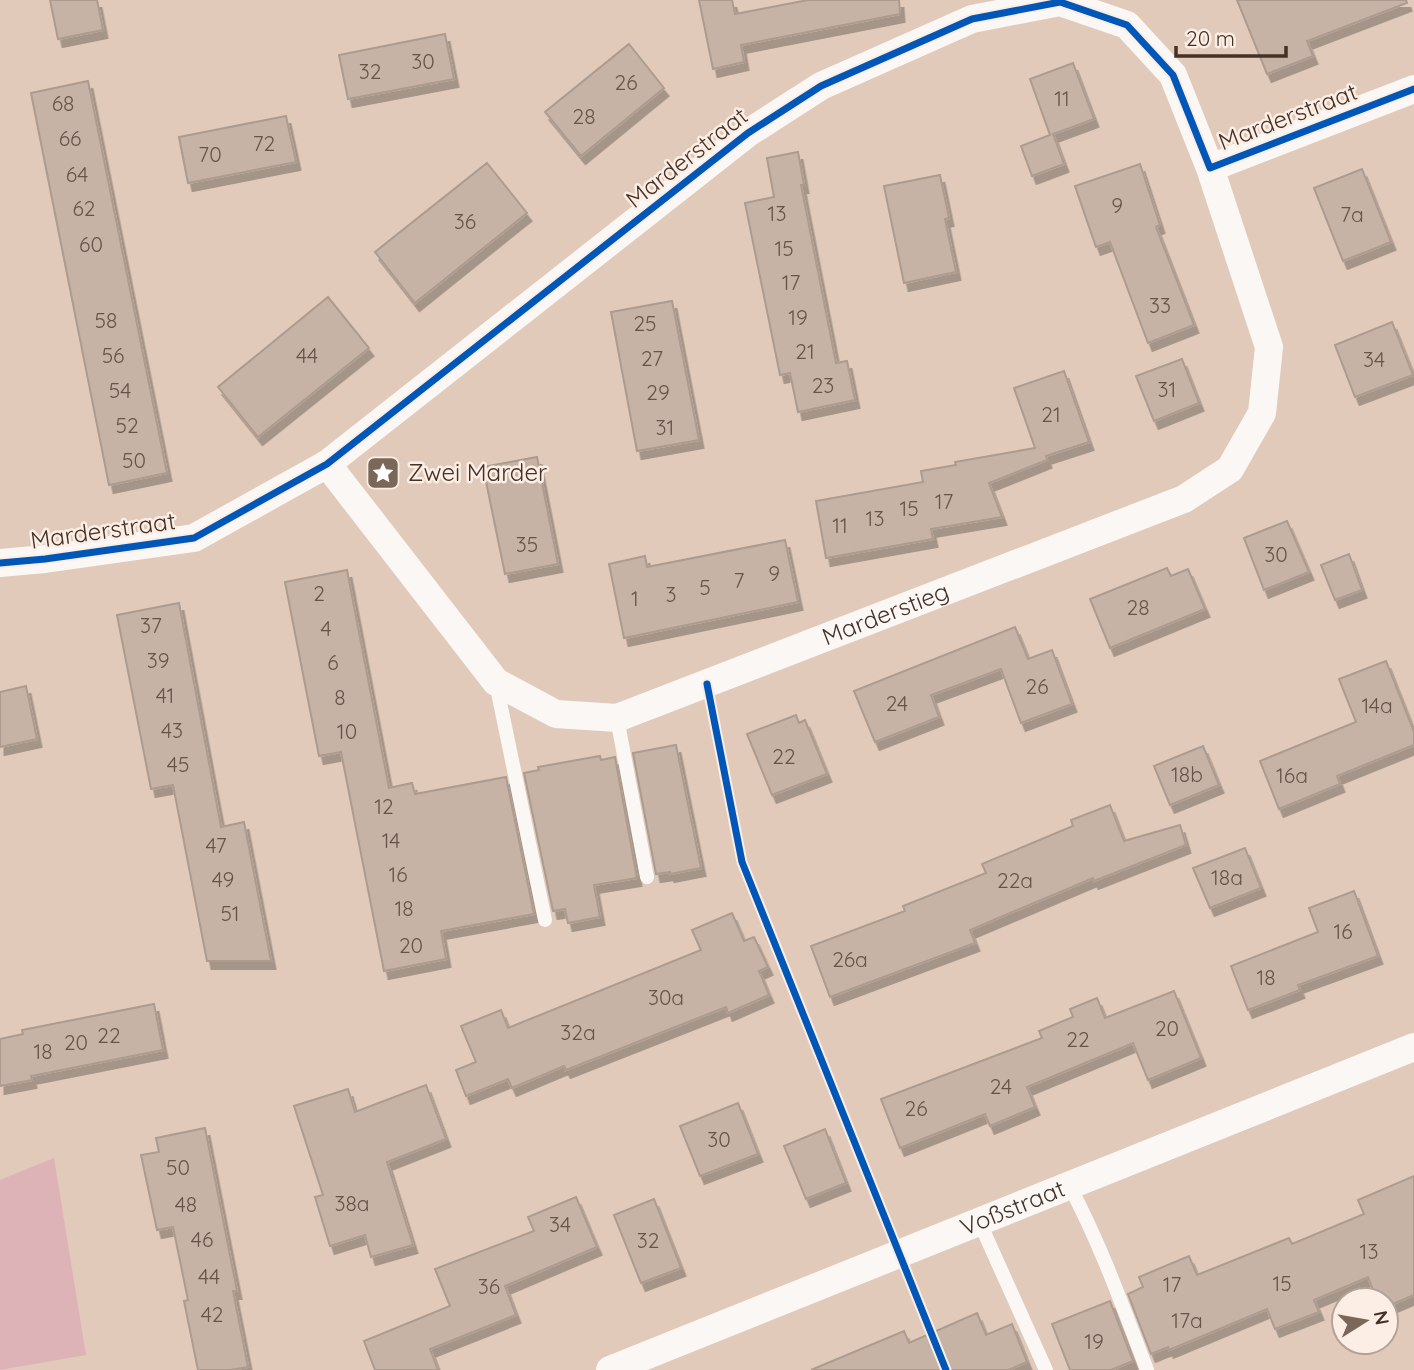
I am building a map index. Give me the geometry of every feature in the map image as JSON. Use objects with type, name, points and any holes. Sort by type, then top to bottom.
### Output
[{"type":"street","name":"Marderstraat","points":[[0,563],[194,538],[327,464],[748,133],[821,86],[972,19],[1060,2],[1127,25],[1173,75],[1210,168],[1414,89]]},
{"type":"street","name":"Marderstieg","points":[[327,464],[496,682],[556,714],[617,718],[1184,499],[1230,469],[1262,413],[1269,347],[1210,168]]},
{"type":"street","name":"Voßstraat","points":[[610,1370],[1414,1047]]},
{"type":"lane","points":[[496,682],[545,920]]},
{"type":"lane","points":[[617,718],[647,877]]},
{"type":"lane","points":[[1069,1185],[1112,1275],[1147,1370]]},
{"type":"lane","points":[[979,1222],[1046,1370]]},
{"type":"shaded area","points":[[54,1158],[86,1355],[0,1370],[0,1180]]},
{"type":"building","points":[[50,0],[97,0],[103,30],[58,39]]},
{"type":"building","points":[[699,0],[732,0],[735,14],[808,0],[899,0],[900,14],[741,45],[744,62],[713,69]]},
{"type":"building","points":[[1237,0],[1406,0],[1407,3],[1307,41],[1313,56],[1267,74]]},
{"type":"building","points":[[445,34],[454,79],[348,99],[339,55]]},
{"type":"building","points":[[629,44],[664,88],[581,156],[545,112]]},
{"type":"building","points":[[1073,63],[1094,119],[1053,134],[1064,164],[1032,176],[1021,146],[1050,135],[1030,79]]},
{"type":"building","points":[[88,81],[167,473],[109,485],[31,93]]},
{"type":"building","points":[[286,116],[296,162],[188,183],[179,137]]},
{"type":"building","points":[[798,152],[804,185],[801,185],[836,363],[847,361],[855,400],[798,412],[790,373],[780,375],[745,203],[774,197],[767,158]]},
{"type":"building","points":[[487,163],[527,213],[415,303],[375,252]]},
{"type":"building","points":[[1140,164],[1160,225],[1156,227],[1194,325],[1148,343],[1110,242],[1096,247],[1075,186]]},
{"type":"building","points":[[1362,169],[1391,242],[1343,261],[1314,188]]},
{"type":"building","points":[[940,175],[949,218],[945,219],[956,272],[904,283],[884,186]]},
{"type":"building","points":[[328,297],[369,348],[258,437],[218,387]]},
{"type":"building","points":[[672,301],[699,440],[637,451],[611,312]]},
{"type":"building","points":[[1392,322],[1413,375],[1355,397],[1335,345]]},
{"type":"building","points":[[1182,359],[1199,403],[1154,421],[1136,376]]},
{"type":"building","points":[[1064,371],[1089,442],[1046,456],[1047,460],[989,483],[1002,517],[931,529],[933,539],[826,558],[816,501],[923,482],[921,471],[1035,448],[1014,388]]},
{"type":"building","points":[[537,457],[558,564],[505,574],[483,467]]},
{"type":"building","points":[[1287,521],[1309,572],[1264,590],[1244,538]]},
{"type":"building","points":[[785,540],[798,602],[624,638],[609,564],[645,556],[647,567]]},
{"type":"building","points":[[1349,554],[1362,590],[1335,600],[1321,565]]},
{"type":"building","points":[[1167,568],[1171,576],[1188,569],[1205,609],[1110,648],[1090,599]]},
{"type":"building","points":[[347,570],[389,788],[412,783],[415,794],[506,777],[534,914],[441,931],[446,959],[384,971],[341,752],[319,756],[285,582]]},
{"type":"building","points":[[179,603],[221,827],[244,822],[271,961],[207,961],[173,785],[151,789],[117,615]]},
{"type":"building","points":[[1015,627],[1028,659],[1052,650],[1072,704],[1021,723],[1001,669],[931,695],[939,717],[875,742],[854,691]]},
{"type":"building","points":[[1386,661],[1414,732],[1414,745],[1337,776],[1340,784],[1279,809],[1260,761],[1356,722],[1339,679]]},
{"type":"building","points":[[26,686],[37,739],[0,747],[0,692]]},
{"type":"building","points":[[796,715],[799,723],[805,720],[827,774],[772,795],[747,734]]},
{"type":"building","points":[[676,745],[701,868],[656,874],[633,753]]},
{"type":"building","points":[[1203,746],[1219,785],[1170,805],[1154,766]]},
{"type":"building","points":[[600,756],[601,760],[615,757],[637,878],[594,885],[600,917],[568,923],[565,909],[553,911],[524,773],[539,770],[538,767]]},
{"type":"building","points":[[1110,805],[1124,841],[1180,825],[1186,845],[1094,881],[1093,878],[970,930],[975,943],[830,997],[811,946],[905,911],[903,906],[986,873],[982,864],[1073,826],[1071,820]]},
{"type":"building","points":[[1245,848],[1261,888],[1210,908],[1193,868]]},
{"type":"building","points":[[1354,891],[1378,956],[1298,985],[1300,990],[1248,1010],[1231,966],[1318,932],[1309,908]]},
{"type":"building","points":[[732,913],[744,941],[754,937],[768,967],[759,971],[769,995],[728,1013],[726,1007],[566,1070],[564,1066],[512,1088],[508,1079],[466,1096],[456,1070],[476,1062],[461,1026],[501,1010],[508,1028],[701,950],[692,930]]},
{"type":"building","points":[[1174,991],[1201,1058],[1148,1080],[1133,1043],[1027,1087],[1035,1107],[990,1126],[985,1114],[900,1148],[881,1099],[1042,1038],[1039,1031],[1073,1017],[1070,1009],[1097,998],[1105,1018]]},
{"type":"building","points":[[154,1004],[163,1050],[31,1076],[32,1080],[0,1086],[0,1039],[23,1034],[22,1030]]},
{"type":"building","points":[[426,1085],[446,1139],[387,1162],[413,1245],[371,1257],[365,1235],[330,1246],[315,1197],[323,1195],[294,1106],[348,1089],[355,1112]]},
{"type":"building","points":[[738,1103],[758,1154],[700,1176],[680,1126]]},
{"type":"building","points":[[205,1128],[237,1291],[233,1291],[248,1367],[230,1370],[198,1370],[184,1301],[188,1300],[173,1227],[157,1230],[141,1155],[159,1152],[156,1138]]},
{"type":"building","points":[[825,1129],[846,1183],[806,1199],[784,1146]]},
{"type":"building","points":[[1414,1176],[1414,1295],[1400,1301],[1400,1286],[1372,1286],[1368,1277],[1347,1286],[1330,1286],[1330,1293],[1314,1300],[1319,1312],[1275,1329],[1267,1309],[1169,1350],[1168,1347],[1151,1354],[1128,1294],[1143,1287],[1139,1277],[1189,1256],[1197,1275],[1289,1238],[1292,1244],[1364,1214],[1358,1200]]},
{"type":"building","points":[[576,1197],[597,1247],[505,1286],[516,1315],[430,1349],[438,1370],[375,1370],[364,1341],[450,1306],[435,1269],[534,1231],[528,1217]]},
{"type":"building","points":[[654,1199],[681,1268],[641,1283],[614,1215]]},
{"type":"building","points":[[1110,1301],[1133,1361],[1111,1370],[1070,1370],[1052,1324]]},
{"type":"building","points":[[977,1313],[986,1335],[1012,1324],[1027,1362],[1008,1370],[811,1370],[904,1331],[909,1343]]},
{"type":"cycle path","points":[[0,563],[194,538],[327,464],[748,133],[821,86],[972,19],[1060,2],[1127,25],[1173,75],[1210,168],[1414,89]]},
{"type":"cycle path","points":[[707,684],[742,862],[946,1370]]},
{"type":"place","name":"Zwei Marder","points":[[383,473]]}]
